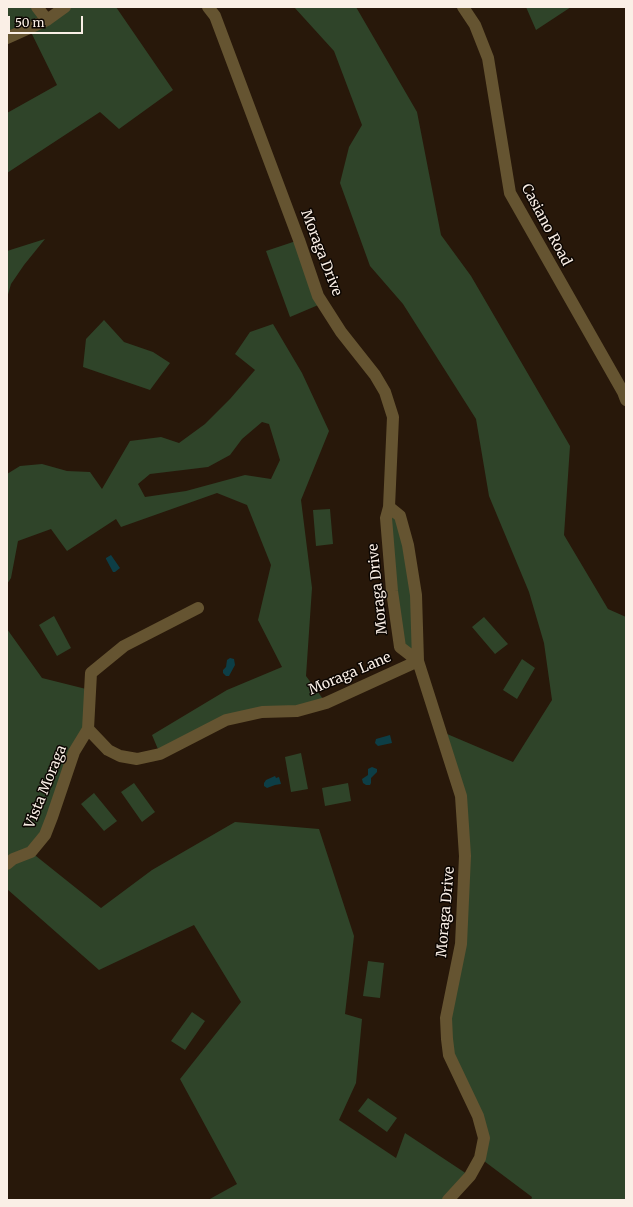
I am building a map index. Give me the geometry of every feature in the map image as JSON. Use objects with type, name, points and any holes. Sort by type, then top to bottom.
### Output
[{"type":"street","points":[[37,7],[47,20]]},
{"type":"street","points":[[7,38],[47,20],[65,7]]},
{"type":"street","name":"Moraga Drive","points":[[208,7],[215,16],[300,240],[318,296],[341,332],[376,375],[385,392],[393,417],[390,506],[386,518],[392,591],[400,647],[418,660]]},
{"type":"street","name":"Casiano Road","points":[[463,7],[475,25],[488,58],[510,192],[623,392],[626,400]]},
{"type":"street","name":"Moraga Drive","points":[[390,506],[400,516],[408,545],[416,595],[418,660],[461,796],[465,856],[461,944],[446,1018],[447,1039],[449,1055],[478,1116],[484,1138],[480,1158],[470,1176],[448,1200]]},
{"type":"street","points":[[88,729],[91,674],[124,646],[198,608]]},
{"type":"street","name":"Moraga Lane","points":[[88,729],[108,750],[120,756],[137,759],[152,756],[160,754],[226,720],[262,712],[297,711],[326,703],[418,660]]},
{"type":"street","name":"Vista Moraga","points":[[7,864],[13,859],[31,852],[45,835],[74,752],[88,729]]},
{"type":"green space","points":[[7,7],[37,7],[47,20],[65,7],[116,7],[173,90],[119,129],[100,112],[7,173],[7,113],[57,85],[29,28],[7,38]]},
{"type":"green space","points":[[294,7],[356,7],[417,112],[441,235],[471,276],[570,446],[564,535],[608,609],[626,617],[626,1200],[531,1200],[532,1197],[480,1158],[484,1138],[447,1039],[461,944],[461,796],[440,731],[513,762],[552,700],[544,643],[529,592],[489,496],[476,419],[403,304],[370,266],[340,183],[349,147],[362,125],[334,51]]},
{"type":"green space","points":[[526,7],[571,7],[536,30]]},
{"type":"green space","points":[[45,239],[11,284],[7,298],[7,251]]},
{"type":"green space","points":[[299,240],[323,303],[290,317],[266,251]]},
{"type":"green space","points":[[104,320],[124,342],[153,352],[170,363],[150,390],[83,367],[86,339]]},
{"type":"green space","points":[[273,324],[302,373],[329,431],[301,500],[312,588],[306,676],[326,703],[226,720],[160,754],[152,735],[227,690],[282,667],[258,620],[271,565],[247,505],[217,493],[121,527],[116,519],[67,551],[51,529],[18,541],[11,578],[7,584],[7,474],[20,466],[42,464],[67,471],[90,472],[102,489],[130,441],[161,437],[179,443],[205,424],[230,399],[255,370],[235,354],[250,332]],"holes":[[[262,422],[269,424],[280,460],[271,479],[245,475],[186,491],[145,497],[138,484],[150,474],[208,467],[230,455],[242,439]]]},
{"type":"green space","points":[[389,507],[408,545],[418,661],[400,647]]},
{"type":"green space","points":[[330,509],[333,544],[316,546],[313,510]]},
{"type":"green space","points":[[54,616],[71,648],[57,656],[39,625]]},
{"type":"green space","points":[[484,617],[508,644],[495,654],[472,627]]},
{"type":"green space","points":[[7,629],[42,678],[90,690],[88,729],[52,817],[31,852],[101,908],[152,870],[235,822],[319,829],[354,936],[345,1014],[362,1019],[356,1083],[339,1120],[396,1158],[405,1133],[470,1176],[448,1200],[208,1200],[237,1184],[180,1079],[241,1002],[194,925],[99,970],[7,889]]},
{"type":"green space","points":[[522,659],[535,668],[517,699],[503,690]]},
{"type":"green space","points":[[301,753],[308,789],[291,792],[285,757]]},
{"type":"green space","points":[[134,783],[155,812],[142,822],[121,792]]},
{"type":"green space","points":[[348,783],[351,801],[325,806],[322,788]]},
{"type":"green space","points":[[94,793],[117,821],[104,831],[81,804]]},
{"type":"green space","points":[[368,961],[384,963],[380,998],[363,996]]},
{"type":"green space","points":[[192,1012],[205,1021],[185,1050],[171,1041]]},
{"type":"green space","points":[[368,1098],[397,1118],[387,1132],[358,1111]]},
{"type":"water","points":[[111,555],[120,568],[115,572],[113,572],[106,559]]},
{"type":"water","points":[[230,658],[234,659],[235,665],[229,676],[226,676],[223,673],[223,670],[226,667],[227,660]]},
{"type":"water","points":[[390,735],[392,743],[378,746],[375,743],[376,739]]},
{"type":"water","points":[[372,767],[377,769],[377,772],[371,778],[370,785],[366,785],[363,783],[362,779],[368,775],[368,769]]},
{"type":"water","points":[[275,776],[276,778],[279,777],[281,784],[267,788],[264,786],[266,780]]}]
